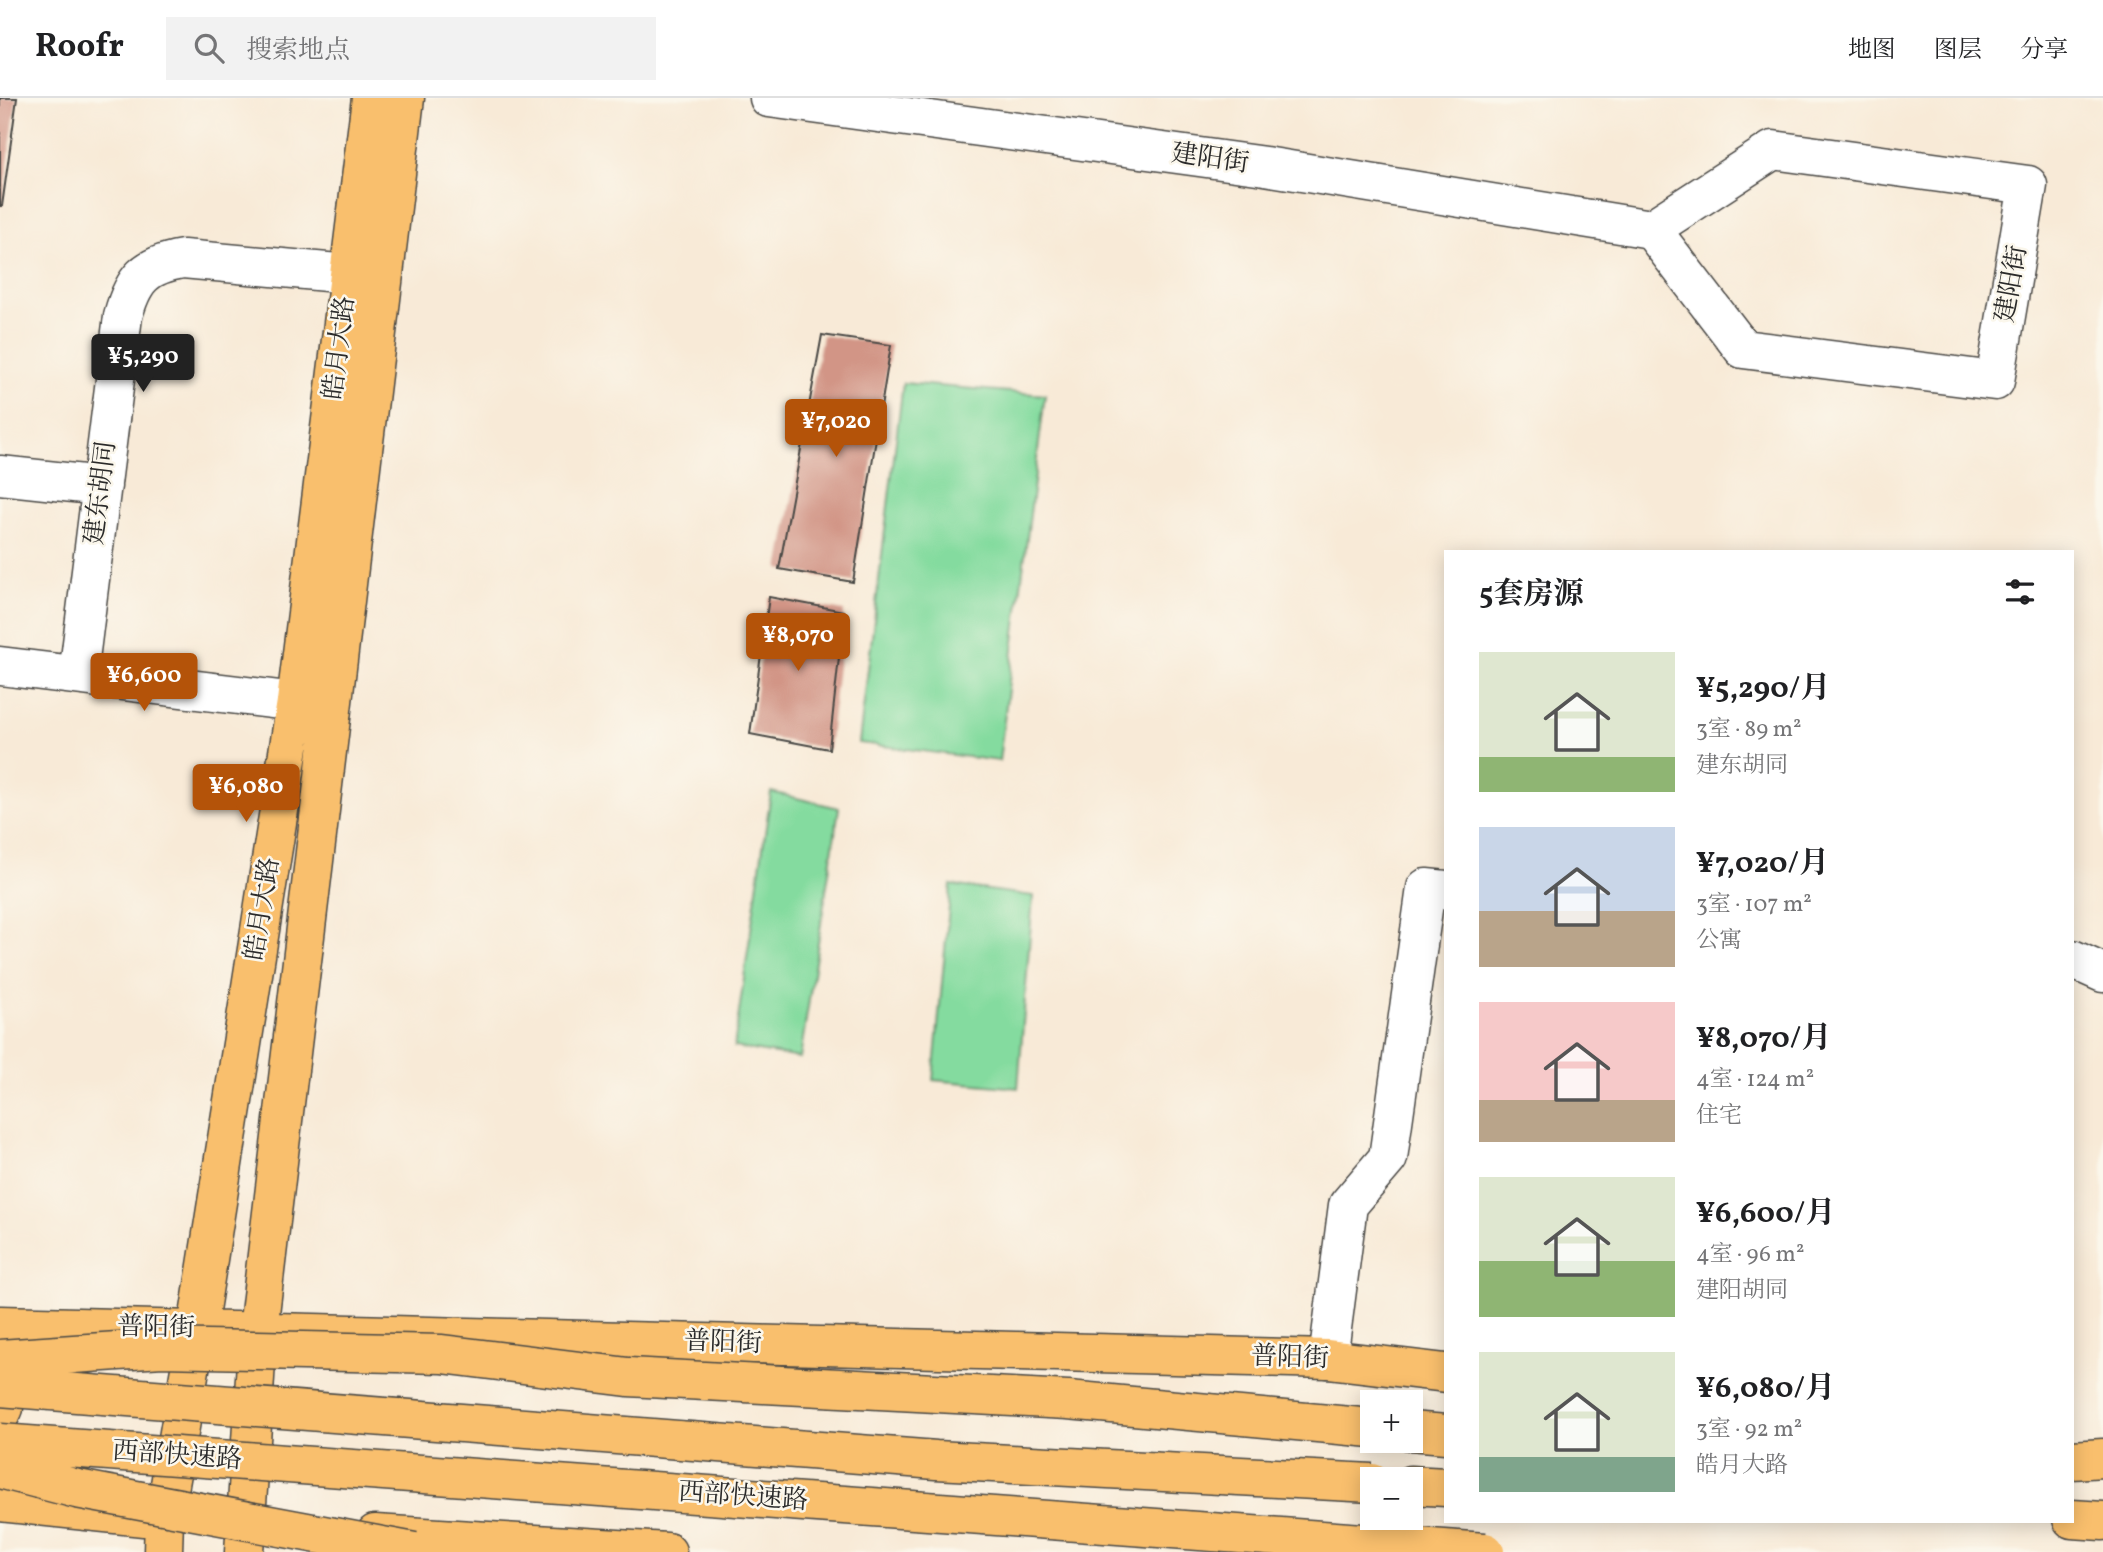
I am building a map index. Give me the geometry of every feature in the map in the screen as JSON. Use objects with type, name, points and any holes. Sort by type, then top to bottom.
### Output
[{"type":"main road","name":"皓月大路","points":[[163,1536],[296,702],[371,98]]},
{"type":"main road","name":"皓月大路","points":[[245,1539],[258,1331],[405,98]]},
{"type":"main road","name":"普阳街","points":[[0,1325],[1328,1359],[1444,1373]]},
{"type":"main road","points":[[0,1359],[162,1348],[442,1354],[628,1377],[1068,1400],[1360,1427]]},
{"type":"main road","points":[[0,1381],[4,1408],[0,1415]]},
{"type":"main road","name":"西部快速路","points":[[0,1387],[936,1460],[1360,1482]]},
{"type":"main road","points":[[1423,1432],[1444,1434]]},
{"type":"main road","name":"西部快速路","points":[[0,1443],[1485,1552]]},
{"type":"main road","points":[[2074,1448],[2103,1452]]},
{"type":"main road","points":[[2074,1460],[2103,1458]]},
{"type":"main road","points":[[0,1469],[77,1489],[414,1552]]},
{"type":"main road","points":[[1423,1486],[1444,1487]]},
{"type":"main road","points":[[0,1502],[163,1536],[667,1552]]},
{"type":"main road","points":[[2074,1519],[2103,1521]]},
{"type":"street","name":"建阳街","points":[[769,98],[1265,166],[1651,229],[1773,150],[2028,186],[1995,381],[1743,349],[1651,229]]},
{"type":"street","name":"建东胡同","points":[[78,675],[123,316],[130,292],[145,272],[163,262],[183,259],[349,274]]},
{"type":"street","points":[[0,474],[102,486]]},
{"type":"street","points":[[0,666],[296,702]]},
{"type":"street","points":[[1328,1359],[1348,1205],[1388,1158],[1426,888],[1444,890]]},
{"type":"street","points":[[2074,960],[2103,973]]},
{"type":"street","points":[[339,1538],[379,1552]]},
{"type":"green space","points":[[903,383],[1045,395],[999,761],[859,743]]},
{"type":"green space","points":[[771,792],[839,808],[800,1058],[734,1047]]},
{"type":"green space","points":[[951,885],[1033,896],[1018,1088],[933,1080]]},
{"type":"building","points":[[0,98],[17,98],[2,206],[0,206]]},
{"type":"building","points":[[822,335],[891,345],[853,582],[779,569]]},
{"type":"building","points":[[769,597],[844,611],[829,749],[750,734]]}]
